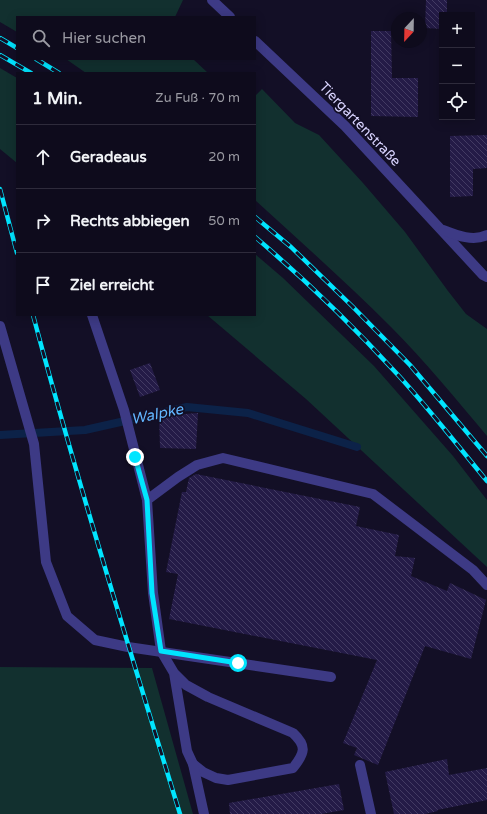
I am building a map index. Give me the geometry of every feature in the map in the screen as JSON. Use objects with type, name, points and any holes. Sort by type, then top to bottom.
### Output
[{"type":"street","points":[[212,0],[229,16]]},
{"type":"street","name":"Tiergartenstraße","points":[[256,42],[345,126],[483,276],[487,277]]},
{"type":"street","name":"Tiergartenstraße","points":[[441,230],[461,237],[483,237],[487,235]]},
{"type":"street","points":[[92,316],[124,410],[147,500],[152,593],[161,651],[174,673],[186,685],[208,697],[293,733],[301,740],[303,748],[300,759],[293,768],[228,780],[216,778],[203,772],[193,764]]},
{"type":"street","points":[[0,326],[34,444],[46,562],[67,616],[95,640],[128,647],[331,678]]},
{"type":"street","points":[[147,500],[178,477],[198,465],[223,458],[373,494],[473,570],[487,585]]},
{"type":"street","points":[[174,673],[187,751],[193,764],[204,814]]},
{"type":"street","points":[[360,765],[371,814]]},
{"type":"green space","points":[[0,0],[183,0],[175,16],[16,16],[16,31],[0,22]]},
{"type":"green space","points":[[67,60],[194,60],[207,72],[85,72]]},
{"type":"green space","points":[[0,68],[16,77],[16,162],[0,149]]},
{"type":"green space","points":[[262,89],[295,123],[319,135],[405,232],[466,314],[487,329],[487,436],[404,340],[341,279],[256,201],[256,95]]},
{"type":"green space","points":[[256,255],[283,278],[374,366],[453,456],[487,500],[487,567],[306,399],[208,316],[256,316]]},
{"type":"green space","points":[[0,667],[152,668],[193,814],[0,814]]},
{"type":"building","points":[[426,0],[447,0],[447,12],[439,12],[439,29],[427,28],[427,12],[426,12]]},
{"type":"building","points":[[371,31],[391,31],[392,78],[418,78],[418,117],[371,116]]},
{"type":"building","points":[[487,135],[487,168],[473,169],[473,196],[450,197],[450,136]]},
{"type":"building","points":[[150,363],[160,390],[140,397],[130,370]]},
{"type":"building","points":[[198,413],[196,449],[160,448],[159,416]]},
{"type":"building","points":[[196,474],[360,507],[356,526],[399,535],[395,556],[415,558],[411,576],[447,591],[450,583],[486,600],[471,659],[425,646],[378,765],[354,755],[357,748],[343,743],[377,660],[169,619],[178,574],[166,572],[182,492],[186,492],[189,478]]},
{"type":"building","points":[[447,759],[449,775],[487,768],[487,800],[437,810],[438,811],[425,814],[394,814],[385,772]]},
{"type":"building","points":[[339,784],[344,810],[321,814],[230,814],[229,803]]},
{"type":"waterway","name":"Walpke","points":[[0,435],[85,430],[187,407],[248,413],[357,447]]},
{"type":"railway","points":[[0,38],[16,47]]},
{"type":"railway","points":[[0,55],[29,72]]},
{"type":"railway","points":[[38,60],[57,72]]},
{"type":"railway","points":[[0,189],[16,249]]},
{"type":"railway","points":[[256,218],[291,247],[410,365],[487,456]]},
{"type":"railway","points":[[256,238],[311,287],[382,358],[422,402],[487,481]]},
{"type":"railway","points":[[33,316],[86,503],[180,814]]},
{"type":"route","points":[[135,457],[147,500],[152,593],[161,651],[238,663]]}]
